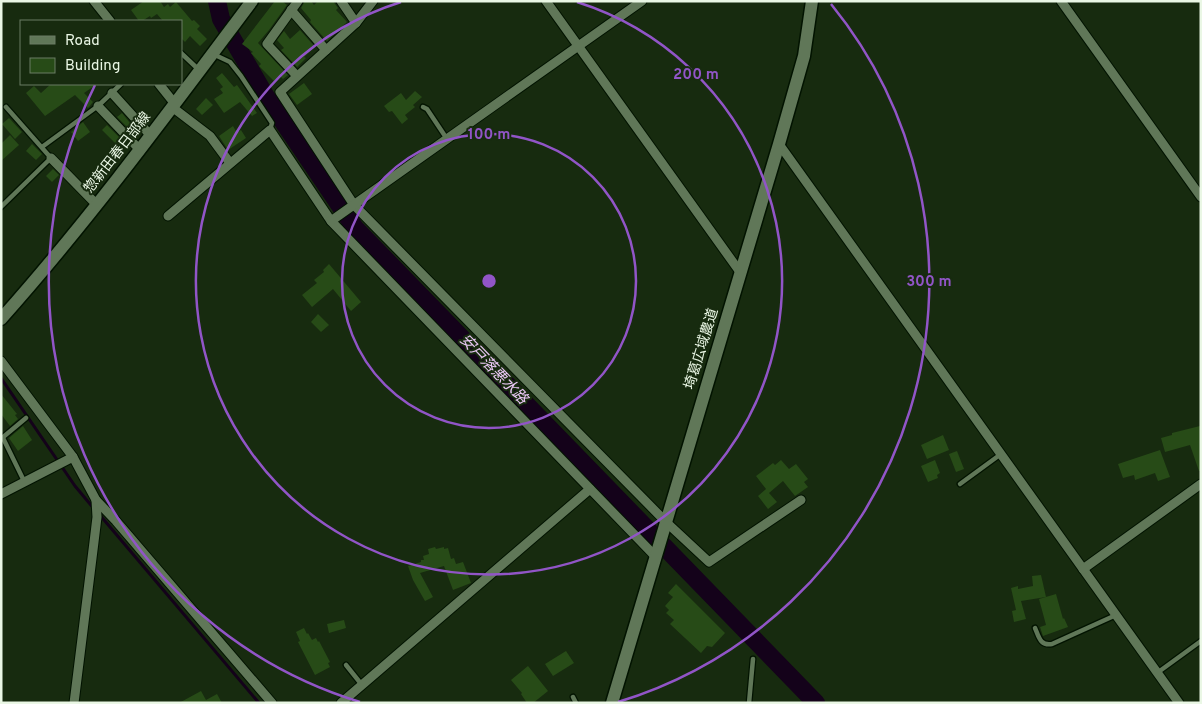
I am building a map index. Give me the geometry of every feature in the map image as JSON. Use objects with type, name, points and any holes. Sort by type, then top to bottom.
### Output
[{"type":"street","points":[[94,1],[109,20]]},
{"type":"street","name":"惣新田春日部線","points":[[3,314],[36,281],[97,205],[252,1]]},
{"type":"street","points":[[297,76],[267,44],[298,1]]},
{"type":"street","points":[[341,1],[356,23]]},
{"type":"street","points":[[373,1],[356,23],[280,92],[354,205],[665,525],[709,562],[801,500]]},
{"type":"street","points":[[546,1],[740,272]]},
{"type":"street","points":[[331,221],[642,1]]},
{"type":"street","name":"埼葛広域農道","points":[[612,703],[779,144],[804,56],[812,1]]},
{"type":"street","points":[[1061,1],[1201,197]]},
{"type":"street","points":[[292,10],[326,50]]},
{"type":"street","points":[[160,85],[174,105],[210,136],[230,163]]},
{"type":"street","points":[[112,93],[150,136]]},
{"type":"street","points":[[98,106],[140,150]]},
{"type":"street","points":[[168,216],[270,130],[331,221],[590,489],[656,554]]},
{"type":"street","points":[[779,144],[1179,703]]},
{"type":"street","points":[[51,158],[97,205]]},
{"type":"street","points":[[1,361],[73,457],[96,500],[272,703]]},
{"type":"street","points":[[1,494],[73,457]]},
{"type":"street","points":[[1082,569],[1201,484]]},
{"type":"street","points":[[341,703],[590,489]]},
{"type":"street","points":[[74,703],[97,517],[96,500]]},
{"type":"lane","points":[[213,53],[230,62],[241,76],[272,123],[270,130]]},
{"type":"lane","points":[[182,54],[200,71]]},
{"type":"lane","points":[[42,147],[98,106],[121,85]]},
{"type":"lane","points":[[423,107],[427,109],[447,139]]},
{"type":"lane","points":[[1,207],[51,158],[6,108]]},
{"type":"lane","points":[[25,482],[2,438],[26,418]]},
{"type":"lane","points":[[960,484],[1001,454]]},
{"type":"lane","points":[[1035,628],[1042,642],[1046,645],[1116,615]]},
{"type":"lane","points":[[1157,673],[1201,641]]},
{"type":"lane","points":[[749,703],[753,659]]},
{"type":"lane","points":[[346,665],[362,685]]},
{"type":"lane","points":[[573,696],[576,703]]},
{"type":"building","points":[[144,1],[160,1],[164,7],[168,4],[170,7],[176,2],[192,21],[194,20],[200,26],[197,29],[207,39],[200,46],[190,36],[185,42],[182,39],[182,20],[162,20],[157,14],[151,18],[150,16],[144,20],[138,20],[131,10]]},
{"type":"building","points":[[275,1],[282,1],[287,5],[258,43],[288,75],[283,79],[280,76],[274,81],[259,66],[261,64],[251,53],[253,52],[242,44]]},
{"type":"building","points":[[305,1],[311,1],[314,5],[318,1],[333,1],[338,8],[336,10],[347,22],[327,41],[310,22],[311,20],[301,8]]},
{"type":"building","points":[[300,30],[315,47],[297,67],[281,50],[284,48],[277,40],[284,31],[290,39]]},
{"type":"building","points":[[222,73],[234,87],[237,85],[257,113],[252,116],[240,102],[224,113],[214,99],[223,93],[220,89],[223,87],[216,78]]},
{"type":"building","points":[[304,83],[312,94],[297,105],[289,94]]},
{"type":"building","points":[[50,85],[96,85],[84,93],[93,102],[88,108],[75,95],[45,116],[26,93],[34,86],[41,93]]},
{"type":"building","points":[[415,91],[422,97],[413,105],[415,107],[405,115],[408,119],[402,124],[392,111],[389,112],[384,106],[401,93],[406,100]]},
{"type":"building","points":[[206,98],[213,105],[202,115],[196,109]]},
{"type":"building","points":[[122,113],[131,125],[128,128],[117,117]]},
{"type":"building","points":[[9,118],[22,132],[15,139],[2,124]]},
{"type":"building","points":[[83,122],[90,132],[78,141],[71,132]]},
{"type":"building","points":[[107,125],[126,144],[121,149],[102,130]]},
{"type":"building","points":[[233,126],[237,133],[241,130],[246,138],[228,150],[219,136]]},
{"type":"building","points":[[10,135],[19,145],[1,161],[1,144]]},
{"type":"building","points":[[32,144],[42,154],[36,160],[26,151]]},
{"type":"building","points":[[53,169],[59,175],[52,182],[46,176]]},
{"type":"building","points":[[329,264],[361,302],[351,311],[333,289],[312,307],[302,295],[317,283],[314,280],[324,272],[323,270]]},
{"type":"building","points":[[318,314],[329,325],[321,332],[311,322]]},
{"type":"building","points":[[1,394],[17,414],[15,415],[18,419],[10,426],[1,414]]},
{"type":"building","points":[[23,426],[32,440],[18,451],[9,438]]},
{"type":"building","points":[[1200,426],[1201,471],[1199,471],[1190,445],[1165,452],[1161,438],[1172,435],[1172,433]]},
{"type":"building","points":[[943,435],[949,450],[927,459],[921,445]]},
{"type":"building","points":[[1160,450],[1170,477],[1158,481],[1155,473],[1135,480],[1134,475],[1123,478],[1118,464]]},
{"type":"building","points":[[957,451],[964,469],[956,472],[949,454]]},
{"type":"building","points":[[781,460],[789,469],[796,464],[808,479],[804,482],[808,487],[795,496],[783,481],[769,493],[777,502],[768,509],[758,496],[766,489],[756,476],[773,463],[775,465]]},
{"type":"building","points":[[935,460],[940,473],[937,475],[938,478],[928,482],[921,466]]},
{"type":"building","points":[[435,547],[436,549],[448,548],[451,559],[454,558],[456,564],[463,562],[471,583],[453,590],[444,566],[420,573],[433,597],[425,601],[413,580],[408,566],[424,560],[423,556],[429,554],[428,549]]},
{"type":"building","points":[[1041,575],[1046,597],[1021,601],[1026,619],[1014,622],[1012,611],[1016,610],[1011,588],[1018,586],[1018,589],[1033,586],[1032,576]]},
{"type":"building","points":[[676,584],[725,633],[712,647],[707,646],[701,653],[670,624],[674,620],[666,613],[669,610],[665,606],[673,597],[668,593]]},
{"type":"building","points":[[1056,594],[1063,619],[1068,627],[1043,636],[1040,627],[1046,625],[1039,599]]},
{"type":"building","points":[[344,620],[346,628],[329,633],[327,624]]},
{"type":"building","points":[[304,628],[312,640],[316,638],[319,641],[330,662],[328,663],[330,667],[315,675],[298,642],[300,641],[296,632]]},
{"type":"building","points":[[566,651],[574,663],[553,676],[545,664]]},
{"type":"building","points":[[528,666],[548,691],[533,703],[527,703],[522,693],[511,680]]},
{"type":"building","points":[[201,691],[206,700],[217,694],[222,703],[179,703]]},
{"type":"waterway","name":"安戸落悪水路","points":[[217,1],[221,19],[265,95],[355,228],[816,703]]},
{"type":"waterway","points":[[1,378],[75,486],[95,510]]},
{"type":"waterway","points":[[99,514],[259,703]]}]
